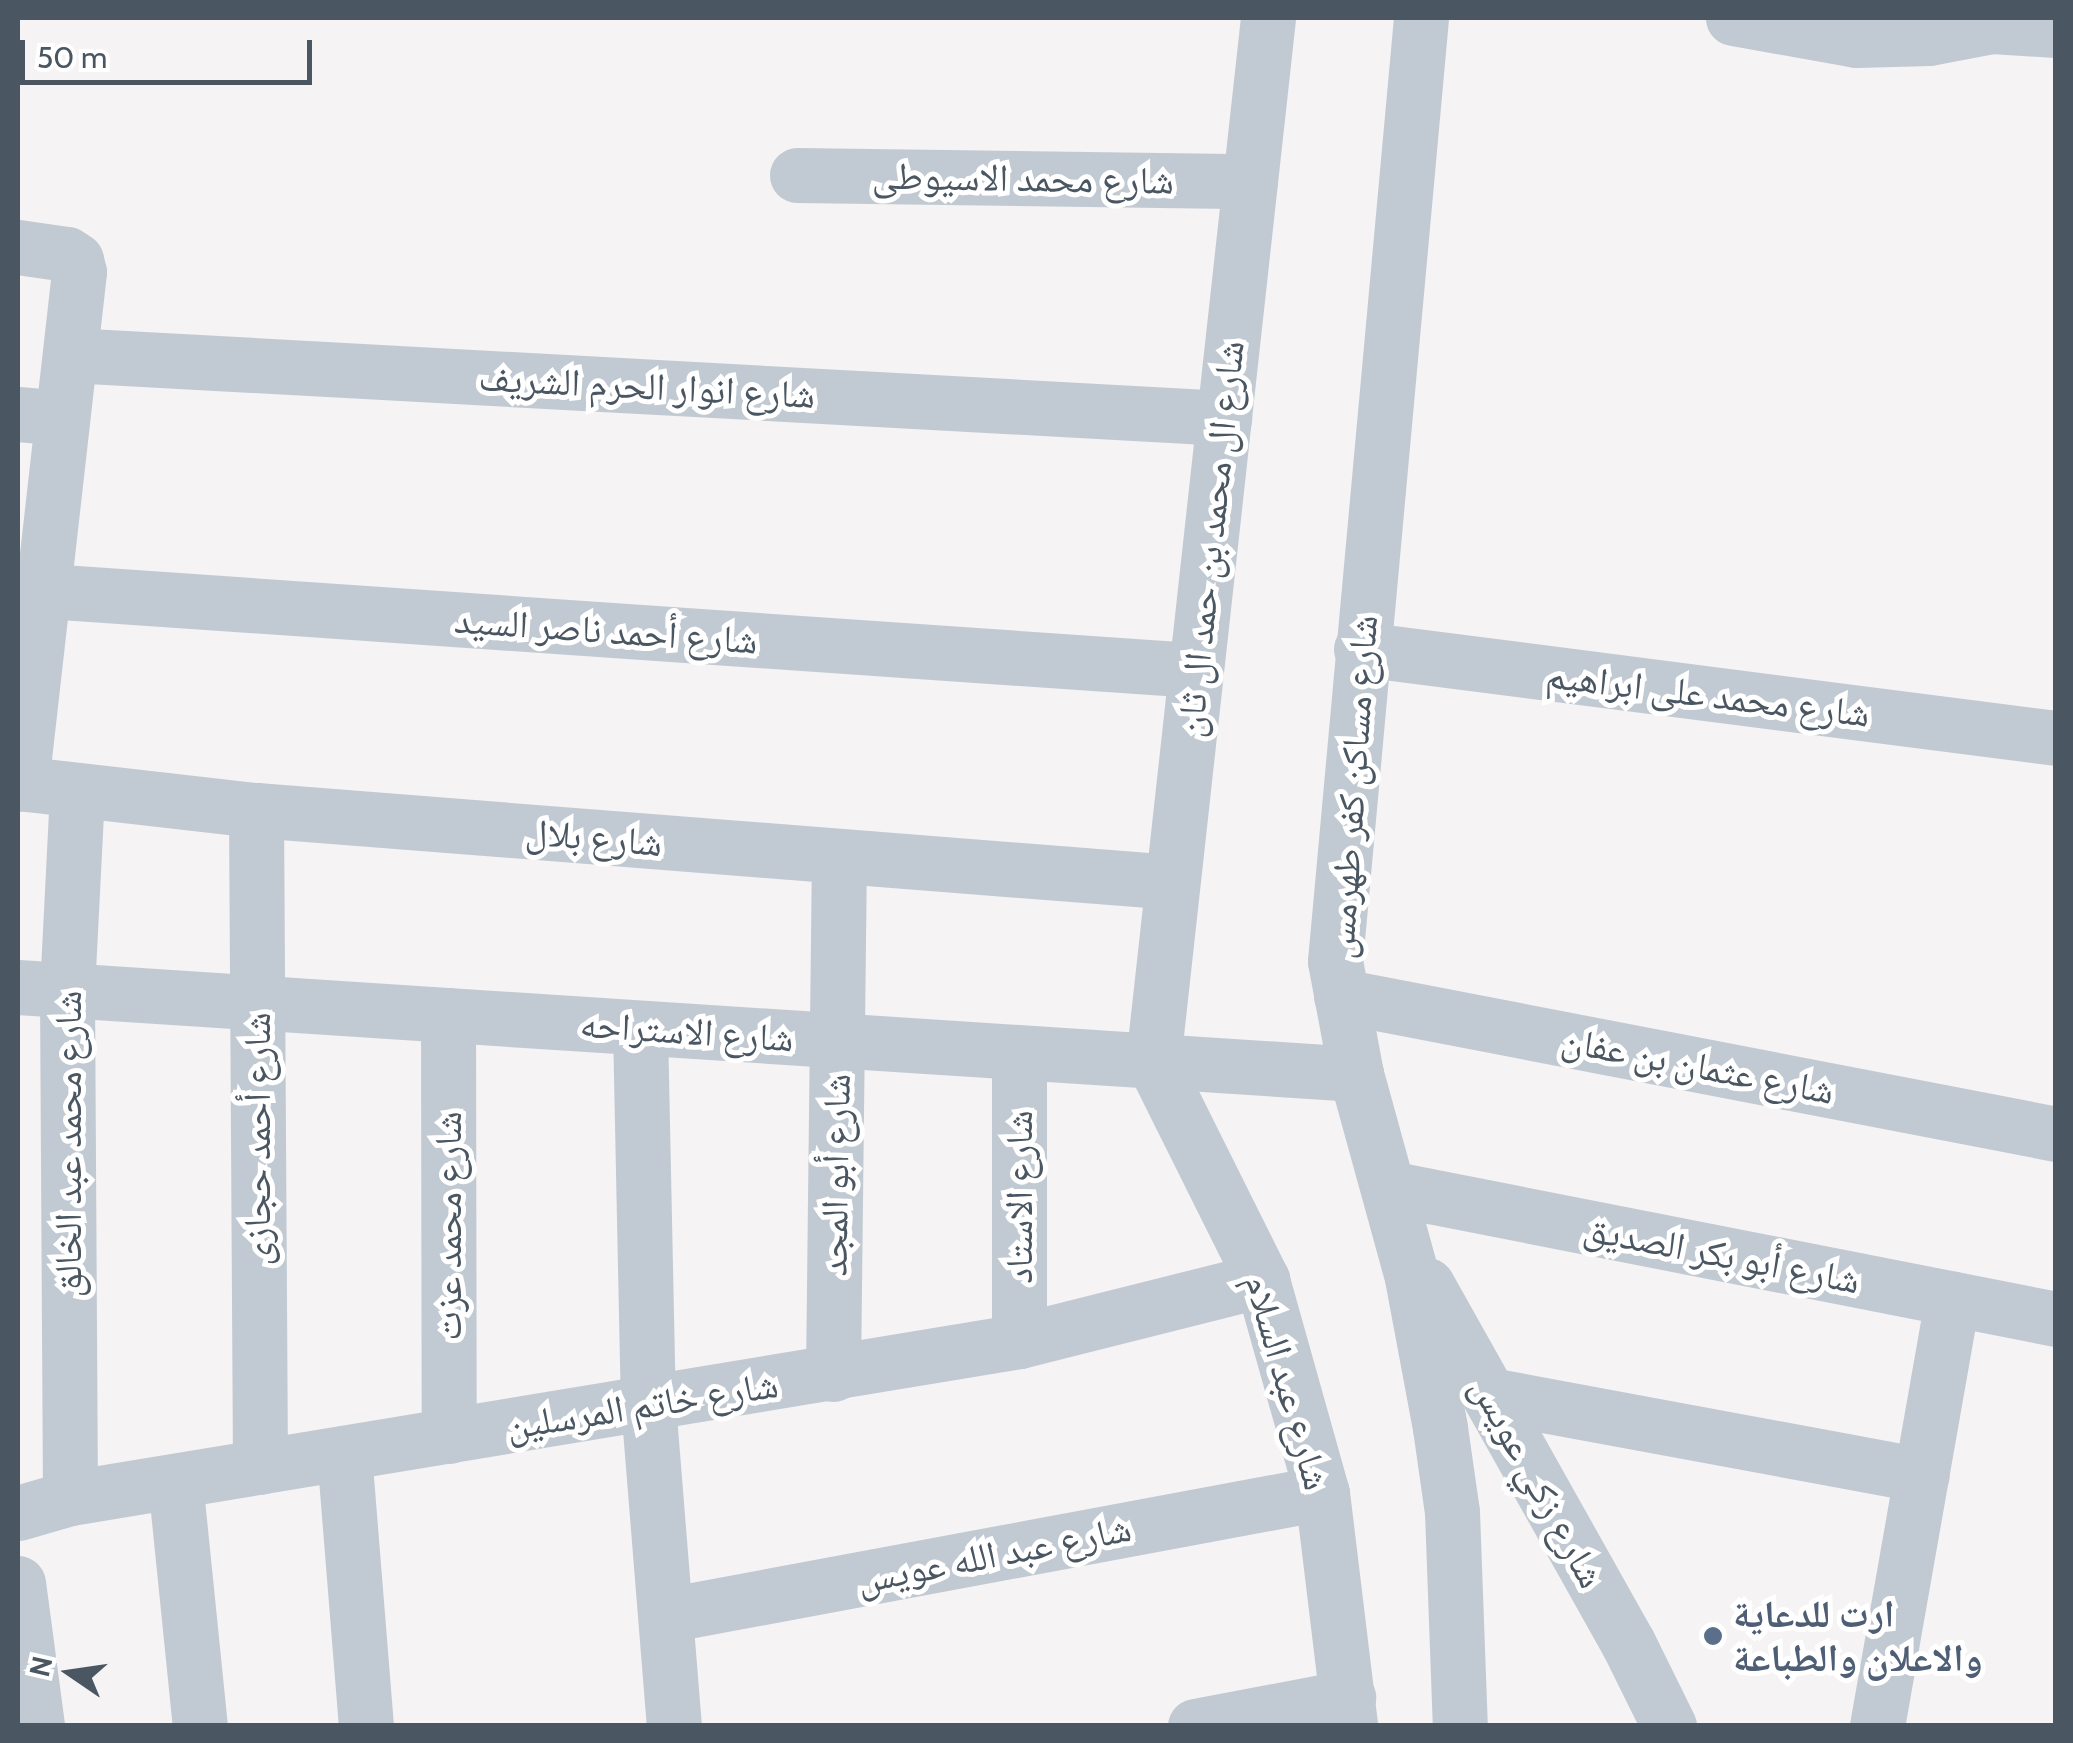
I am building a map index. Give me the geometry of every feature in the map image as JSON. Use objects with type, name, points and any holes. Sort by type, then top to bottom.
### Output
[{"type":"street","name":"شارع ال محمد بن حمد ال ثان","points":[[1153,1061],[1268,18]]},
{"type":"street","name":"شارع مساكن كفر طهرمس","points":[[1420,18],[1334,929],[1341,996],[1356,1074],[1389,1188],[1433,1387],[1452,1512],[1460,1726]]},
{"type":"street","points":[[1733,18],[1802,24],[1880,41],[1929,38],[1992,26],[2056,30]]},
{"type":"street","name":"شارع محمد الاسيوطى","points":[[797,175],[1250,181]]},
{"type":"street","points":[[18,247],[52,250],[76,260],[80,272],[70,355],[40,416],[19,783]]},
{"type":"street","name":"شارع انوار الحرم الشريف","points":[[70,355],[1224,418]]},
{"type":"street","name":"شارع أحمد ناصر السيد","points":[[30,590],[1195,670]]},
{"type":"street","name":"شارع محمد على ابراهيم","points":[[1361,649],[2056,738]]},
{"type":"street","name":"شارع بلال","points":[[19,783],[256,810],[1172,882]]},
{"type":"street","name":"شارع محمد عبد الخالق","points":[[70,1498],[42,988],[77,790]]},
{"type":"street","name":"شارع أحمد حجازى","points":[[256,810],[260,1467]]},
{"type":"street","name":"شارع أبو المجد","points":[[833,1374],[838,856]]},
{"type":"street","name":"شارع الاستراحه","points":[[42,988],[1356,1074]]},
{"type":"street","name":"شارع عثمان بن عفان","points":[[1341,996],[2056,1134]]},
{"type":"street","name":"شارع محمد عزت","points":[[448,1015],[448,1436]]},
{"type":"street","points":[[640,1028],[648,1404],[674,1726]]},
{"type":"street","name":"شارع الاستاد","points":[[1018,1342],[1019,1053]]},
{"type":"street","name":"شارع عبد السلام","points":[[1153,1061],[1262,1280],[1322,1493],[1349,1711]]},
{"type":"street","name":"شارع أبو بكر الصديق","points":[[1389,1188],[2056,1319]]},
{"type":"street","name":"شارع زكي عويس","points":[[1402,1241],[1669,1726]]},
{"type":"street","name":"شارع خاتم المرسلين","points":[[18,1513],[70,1498],[1018,1342],[1262,1280]]},
{"type":"street","points":[[1877,1726],[1952,1299]]},
{"type":"street","points":[[1490,1395],[1922,1475]]},
{"type":"street","points":[[344,1453],[366,1726]]},
{"type":"street","points":[[175,1481],[200,1726]]},
{"type":"street","name":"شارع عبد الله عويس","points":[[666,1616],[1322,1493]]},
{"type":"street","points":[[18,1583],[36,1726]]},
{"type":"street","points":[[1195,1726],[1349,1711]]},
{"type":"place","name":"ارت للدعاية والاعلان والطباعة","points":[[1713,1636]]}]
